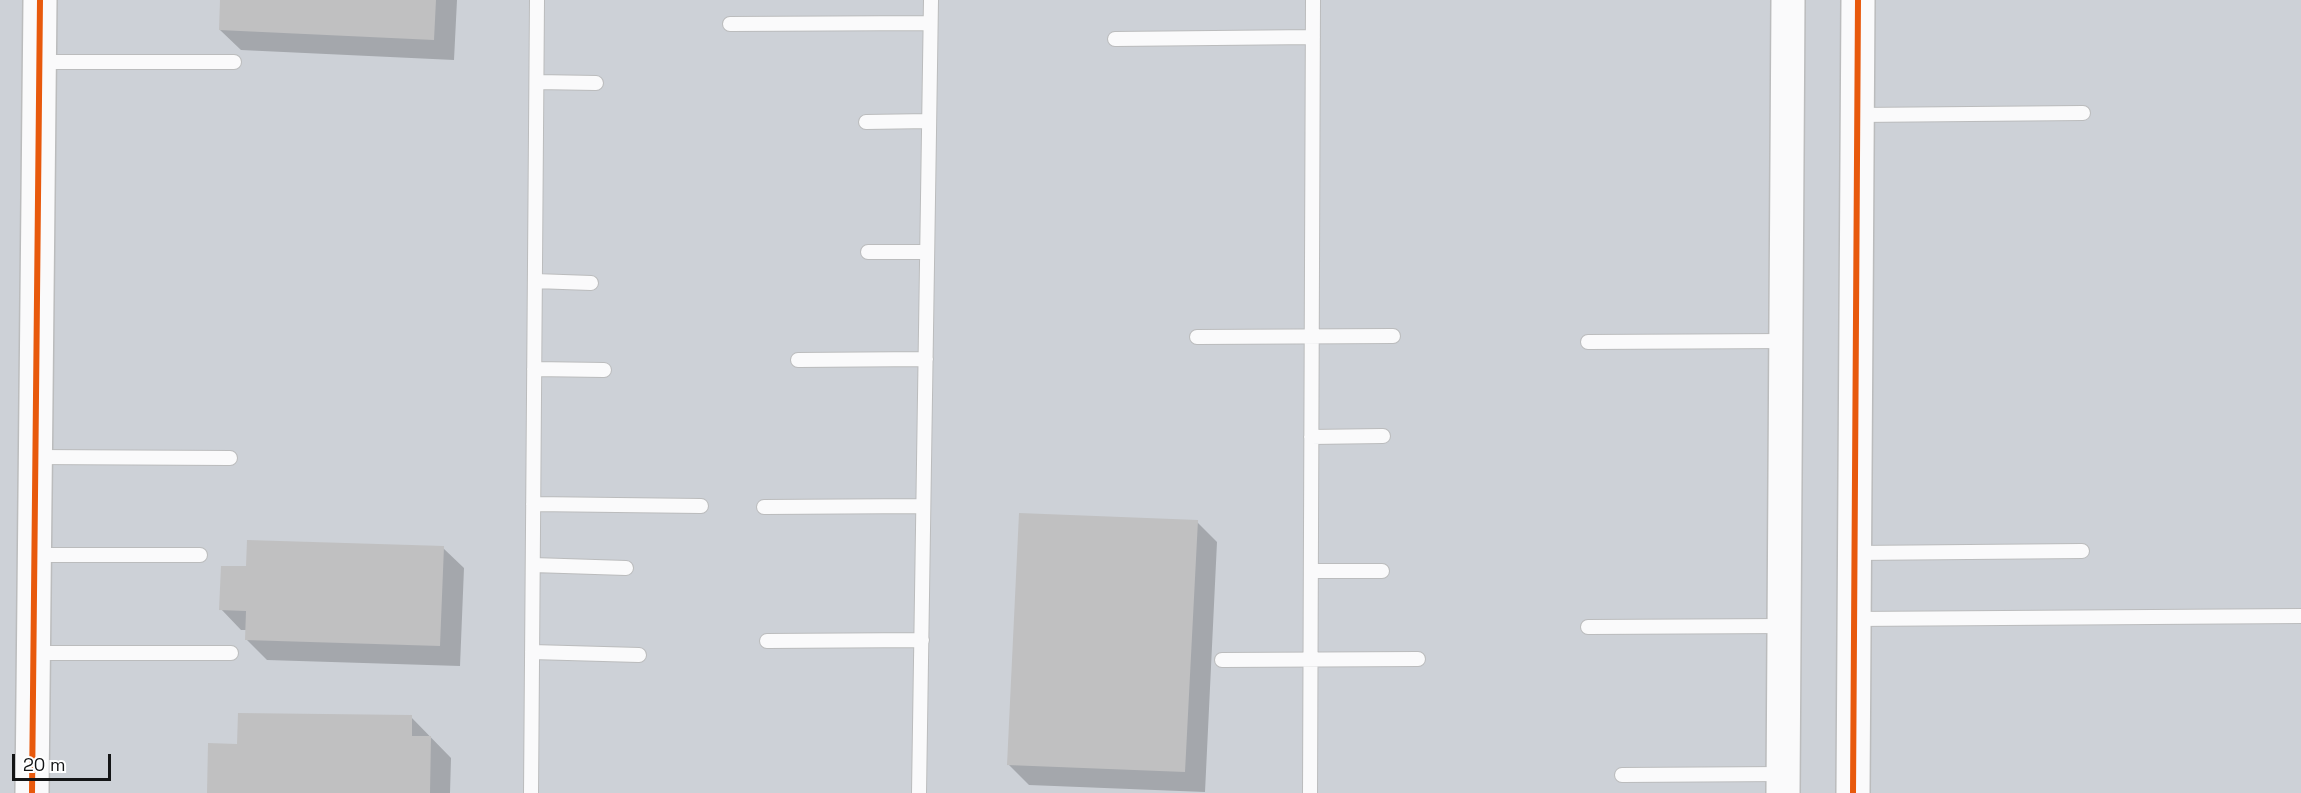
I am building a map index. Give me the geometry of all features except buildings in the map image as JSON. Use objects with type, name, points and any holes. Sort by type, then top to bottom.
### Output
[{"type":"street","points":[[32,793],[40,0]]},
{"type":"street","points":[[1783,783],[1788,0]]},
{"type":"street","points":[[1853,793],[1858,0]]},
{"type":"lane","points":[[531,793],[537,0]]},
{"type":"lane","points":[[919,793],[931,0]]},
{"type":"lane","points":[[1310,793],[1313,0]]},
{"type":"lane","points":[[730,24],[930,23]]},
{"type":"lane","points":[[1114,39],[1313,37]]},
{"type":"lane","points":[[40,62],[234,62]]},
{"type":"lane","points":[[537,82],[596,83]]},
{"type":"lane","points":[[1858,115],[2084,113]]},
{"type":"lane","points":[[866,122],[929,122]]},
{"type":"lane","points":[[868,252],[927,252]]},
{"type":"lane","points":[[535,281],[591,283]]},
{"type":"lane","points":[[1197,337],[1393,336]]},
{"type":"lane","points":[[1588,342],[1786,340]]},
{"type":"lane","points":[[798,360],[926,358]]},
{"type":"lane","points":[[534,369],[604,370]]},
{"type":"lane","points":[[1311,437],[1383,436]]},
{"type":"lane","points":[[36,457],[230,458]]},
{"type":"lane","points":[[533,504],[701,506]]},
{"type":"lane","points":[[764,507],[923,506]]},
{"type":"lane","points":[[1855,553],[2082,551]]},
{"type":"lane","points":[[35,555],[200,555]]},
{"type":"lane","points":[[533,565],[626,567]]},
{"type":"lane","points":[[1311,571],[1382,571]]},
{"type":"lane","points":[[1854,618],[2301,616]]},
{"type":"lane","points":[[1588,627],[1784,626]]},
{"type":"lane","points":[[767,641],[922,640]]},
{"type":"lane","points":[[33,652],[231,653]]},
{"type":"lane","points":[[532,652],[639,655]]},
{"type":"lane","points":[[1222,660],[1418,659]]},
{"type":"lane","points":[[1622,775],[1783,783]]},
{"type":"shaded area","points":[[0,0],[2301,0],[2301,793],[0,793]]},
{"type":"cycle path","points":[[32,793],[40,0]]},
{"type":"cycle path","points":[[1853,793],[1858,0]]}]
